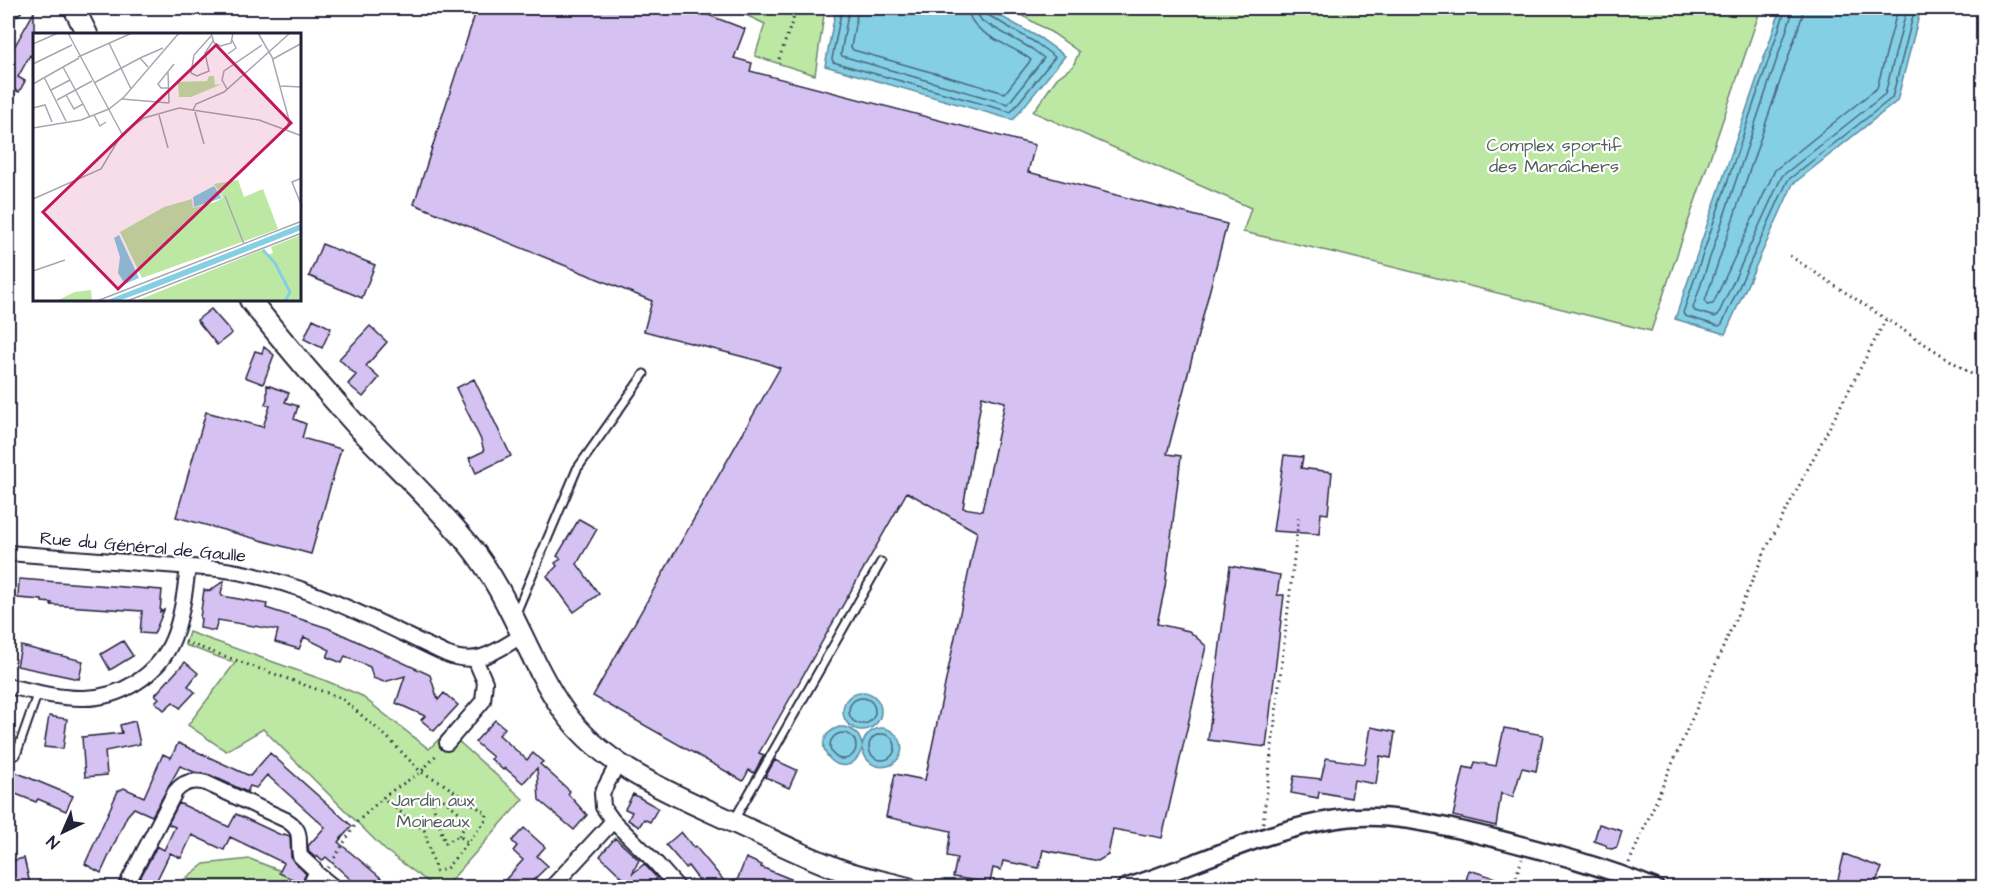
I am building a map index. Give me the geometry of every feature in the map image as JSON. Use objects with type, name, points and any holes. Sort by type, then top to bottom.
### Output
[{"type":"main road","points":[[74,8],[86,33]]},
{"type":"main road","points":[[252,302],[338,404],[470,546],[493,579],[556,699],[570,719],[597,747],[657,787],[733,822],[839,869],[908,888]]},
{"type":"street","points":[[8,12],[14,8]]},
{"type":"street","name":"Rue du Général de Gaulle","points":[[8,553],[240,572],[304,589],[446,654],[465,660],[475,659]]},
{"type":"street","points":[[8,686],[81,699],[108,695],[125,689],[154,668],[174,638],[188,567]]},
{"type":"street","points":[[447,744],[483,701],[485,682],[475,659],[493,652],[518,626]]},
{"type":"street","points":[[618,763],[601,796],[603,807],[613,821],[678,888]]},
{"type":"street","points":[[125,888],[174,792],[181,785],[196,781],[206,783],[295,826],[300,836],[300,856],[335,888]]},
{"type":"street","points":[[1125,888],[1303,826],[1335,819],[1365,816],[1424,822],[1526,846],[1623,875],[1655,888]]},
{"type":"street","points":[[551,888],[613,821]]},
{"type":"street","points":[[309,888],[319,875]]},
{"type":"lane","points":[[518,626],[577,469],[644,374]]},
{"type":"lane","points":[[733,822],[881,562]]},
{"type":"lane","points":[[16,755],[38,692]]},
{"type":"path","points":[[779,59],[797,8]]},
{"type":"path","points":[[1790,256],[1983,382]]},
{"type":"path","points":[[1623,875],[1766,549],[1886,319]]},
{"type":"path","points":[[1261,840],[1299,515]]},
{"type":"path","points":[[174,638],[341,698],[386,736],[421,772],[439,781],[487,814],[486,820],[446,869],[436,871],[424,830],[382,798]]},
{"type":"path","points":[[319,875],[357,822],[382,798],[421,772],[447,744]]},
{"type":"path","points":[[430,795],[440,797],[465,817],[467,822],[459,836],[445,843],[430,795]]},
{"type":"path","points":[[459,836],[468,842]]},
{"type":"path","points":[[1512,888],[1526,846]]},
{"type":"green space","points":[[731,8],[825,8],[815,75],[755,56],[765,24]]},
{"type":"green space","name":"Complex sportif des Maraîchers","points":[[1009,8],[1761,8],[1651,331],[1243,232],[1251,208],[1033,112],[1057,78],[1073,66],[1079,52],[1054,34]]},
{"type":"green space","name":"Jardin aux Moineaux","points":[[189,632],[360,695],[429,749],[447,731],[523,799],[445,887],[435,887],[385,850],[263,729],[226,751],[188,725],[235,663],[185,645]]},
{"type":"green space","points":[[250,859],[286,873],[302,887],[185,888],[181,882],[204,864]]},
{"type":"water","points":[[836,8],[986,8],[1040,38],[1065,56],[1013,120],[825,66]]},
{"type":"water","points":[[1781,8],[1921,8],[1897,101],[1793,184],[1725,334],[1675,319]]},
{"type":"water","points":[[862,692],[876,697],[881,711],[876,725],[862,730],[848,725],[843,711],[848,697]]},
{"type":"water","points":[[839,727],[854,731],[862,745],[868,734],[877,729],[893,732],[902,748],[899,757],[891,765],[876,766],[869,762],[862,749],[855,761],[846,765],[837,764],[825,751],[824,742],[828,734]]},
{"type":"building","points":[[477,8],[690,8],[745,29],[734,58],[752,63],[750,71],[1035,145],[1028,172],[1227,224],[1167,454],[1181,456],[1165,587],[1157,624],[1189,631],[1206,646],[1162,838],[1113,829],[1108,855],[1098,861],[1043,850],[1039,868],[1003,861],[1001,870],[993,868],[990,883],[953,877],[957,858],[947,856],[951,831],[886,817],[895,774],[925,780],[977,532],[907,492],[759,753],[764,755],[754,773],[749,770],[743,781],[593,696],[780,368],[644,331],[652,301],[414,204]],"holes":[[[982,396],[1005,402],[982,511],[963,508]]]},
{"type":"building","points":[[34,12],[33,57],[30,55],[18,77],[25,81],[19,92],[12,89],[8,96],[8,58]]},
{"type":"building","points":[[322,244],[375,265],[362,298],[309,276]]},
{"type":"building","points":[[211,309],[232,333],[217,345],[197,320]]},
{"type":"building","points":[[313,319],[331,328],[322,348],[304,339]]},
{"type":"building","points":[[370,326],[387,342],[366,366],[379,378],[363,397],[348,384],[356,375],[339,359]]},
{"type":"building","points":[[264,347],[274,355],[263,384],[245,377],[255,351],[262,353]]},
{"type":"building","points":[[474,379],[511,456],[476,473],[469,458],[484,451],[456,388]]},
{"type":"building","points":[[267,385],[289,393],[285,402],[298,406],[294,419],[306,424],[302,438],[341,449],[311,554],[176,517],[206,412],[263,427],[270,406],[265,404]]},
{"type":"building","points":[[1284,455],[1303,457],[1301,468],[1332,472],[1328,514],[1321,513],[1319,534],[1273,531]]},
{"type":"building","points":[[579,519],[597,529],[577,564],[599,594],[574,612],[547,576],[557,566],[555,563],[561,559],[557,556]]},
{"type":"building","points":[[1230,566],[1280,575],[1277,595],[1284,595],[1266,747],[1208,740]]},
{"type":"building","points":[[19,579],[162,590],[160,612],[164,610],[154,634],[140,633],[142,611],[51,605],[52,603],[42,602],[42,600],[18,598]]},
{"type":"building","points":[[224,581],[222,596],[267,604],[266,608],[328,628],[430,675],[438,700],[444,693],[458,705],[434,731],[421,720],[425,716],[396,703],[405,676],[384,682],[373,678],[370,667],[345,656],[342,663],[327,657],[330,650],[304,637],[299,649],[275,642],[278,630],[218,620],[215,631],[200,628],[204,590],[209,591]]},
{"type":"building","points":[[123,641],[133,656],[110,670],[101,654]]},
{"type":"building","points":[[21,646],[83,661],[79,679],[17,666]]},
{"type":"building","points":[[185,662],[198,673],[188,686],[195,692],[180,708],[173,702],[164,710],[155,702],[159,698],[155,695]]},
{"type":"building","points":[[49,716],[67,719],[63,749],[44,747]]},
{"type":"building","points":[[495,720],[505,728],[499,735],[527,760],[533,753],[543,762],[540,764],[570,791],[568,794],[587,815],[574,830],[539,800],[537,768],[523,783],[505,768],[503,770],[491,759],[493,757],[475,742]]},
{"type":"building","points":[[135,721],[140,744],[105,751],[107,775],[85,777],[82,737],[122,733],[120,725]]},
{"type":"building","points":[[1371,727],[1395,732],[1391,758],[1380,756],[1376,784],[1354,780],[1351,798],[1319,792],[1318,798],[1291,793],[1294,776],[1321,779],[1326,758],[1365,764]]},
{"type":"building","points":[[1504,728],[1543,735],[1536,771],[1522,768],[1513,797],[1501,793],[1496,826],[1453,816],[1464,767],[1473,769],[1475,762],[1496,766]]},
{"type":"building","points":[[178,743],[250,776],[270,753],[352,826],[338,842],[393,888],[360,888],[326,857],[322,861],[309,852],[308,846],[325,827],[267,775],[256,788],[250,786],[247,792],[210,775],[180,766],[152,816],[134,808],[127,816],[101,873],[85,864],[118,791],[124,788],[144,797],[163,754],[171,758]]},
{"type":"building","points":[[775,760],[797,770],[789,788],[765,777]]},
{"type":"building","points":[[8,769],[73,796],[66,811],[38,799],[36,802],[8,791]]},
{"type":"building","points":[[633,794],[658,808],[650,822],[644,819],[639,827],[628,820],[632,812],[625,809]]},
{"type":"building","points":[[179,803],[229,827],[236,814],[283,836],[284,834],[290,836],[291,858],[306,874],[301,883],[279,873],[284,863],[230,837],[224,850],[192,835],[181,858],[170,853],[153,888],[135,888],[157,846],[164,850],[175,827],[168,824]]},
{"type":"building","points":[[1599,824],[1622,831],[1617,847],[1607,848],[1606,845],[1594,841]]},
{"type":"building","points":[[524,828],[545,847],[537,856],[548,866],[525,888],[498,888],[523,860],[513,851],[517,846],[512,841]]},
{"type":"building","points":[[681,832],[730,888],[705,888],[688,866],[686,868],[666,845]]},
{"type":"building","points":[[615,838],[639,860],[632,874],[644,864],[664,888],[617,888],[625,880],[600,856]]},
{"type":"building","points":[[1844,854],[1882,868],[1873,888],[1836,888]]},
{"type":"building","points":[[24,858],[31,888],[8,888],[8,862]]},
{"type":"building","points":[[746,858],[762,865],[761,867],[813,888],[734,888]]},
{"type":"building","points":[[1469,870],[1495,878],[1492,888],[1464,888]]}]
